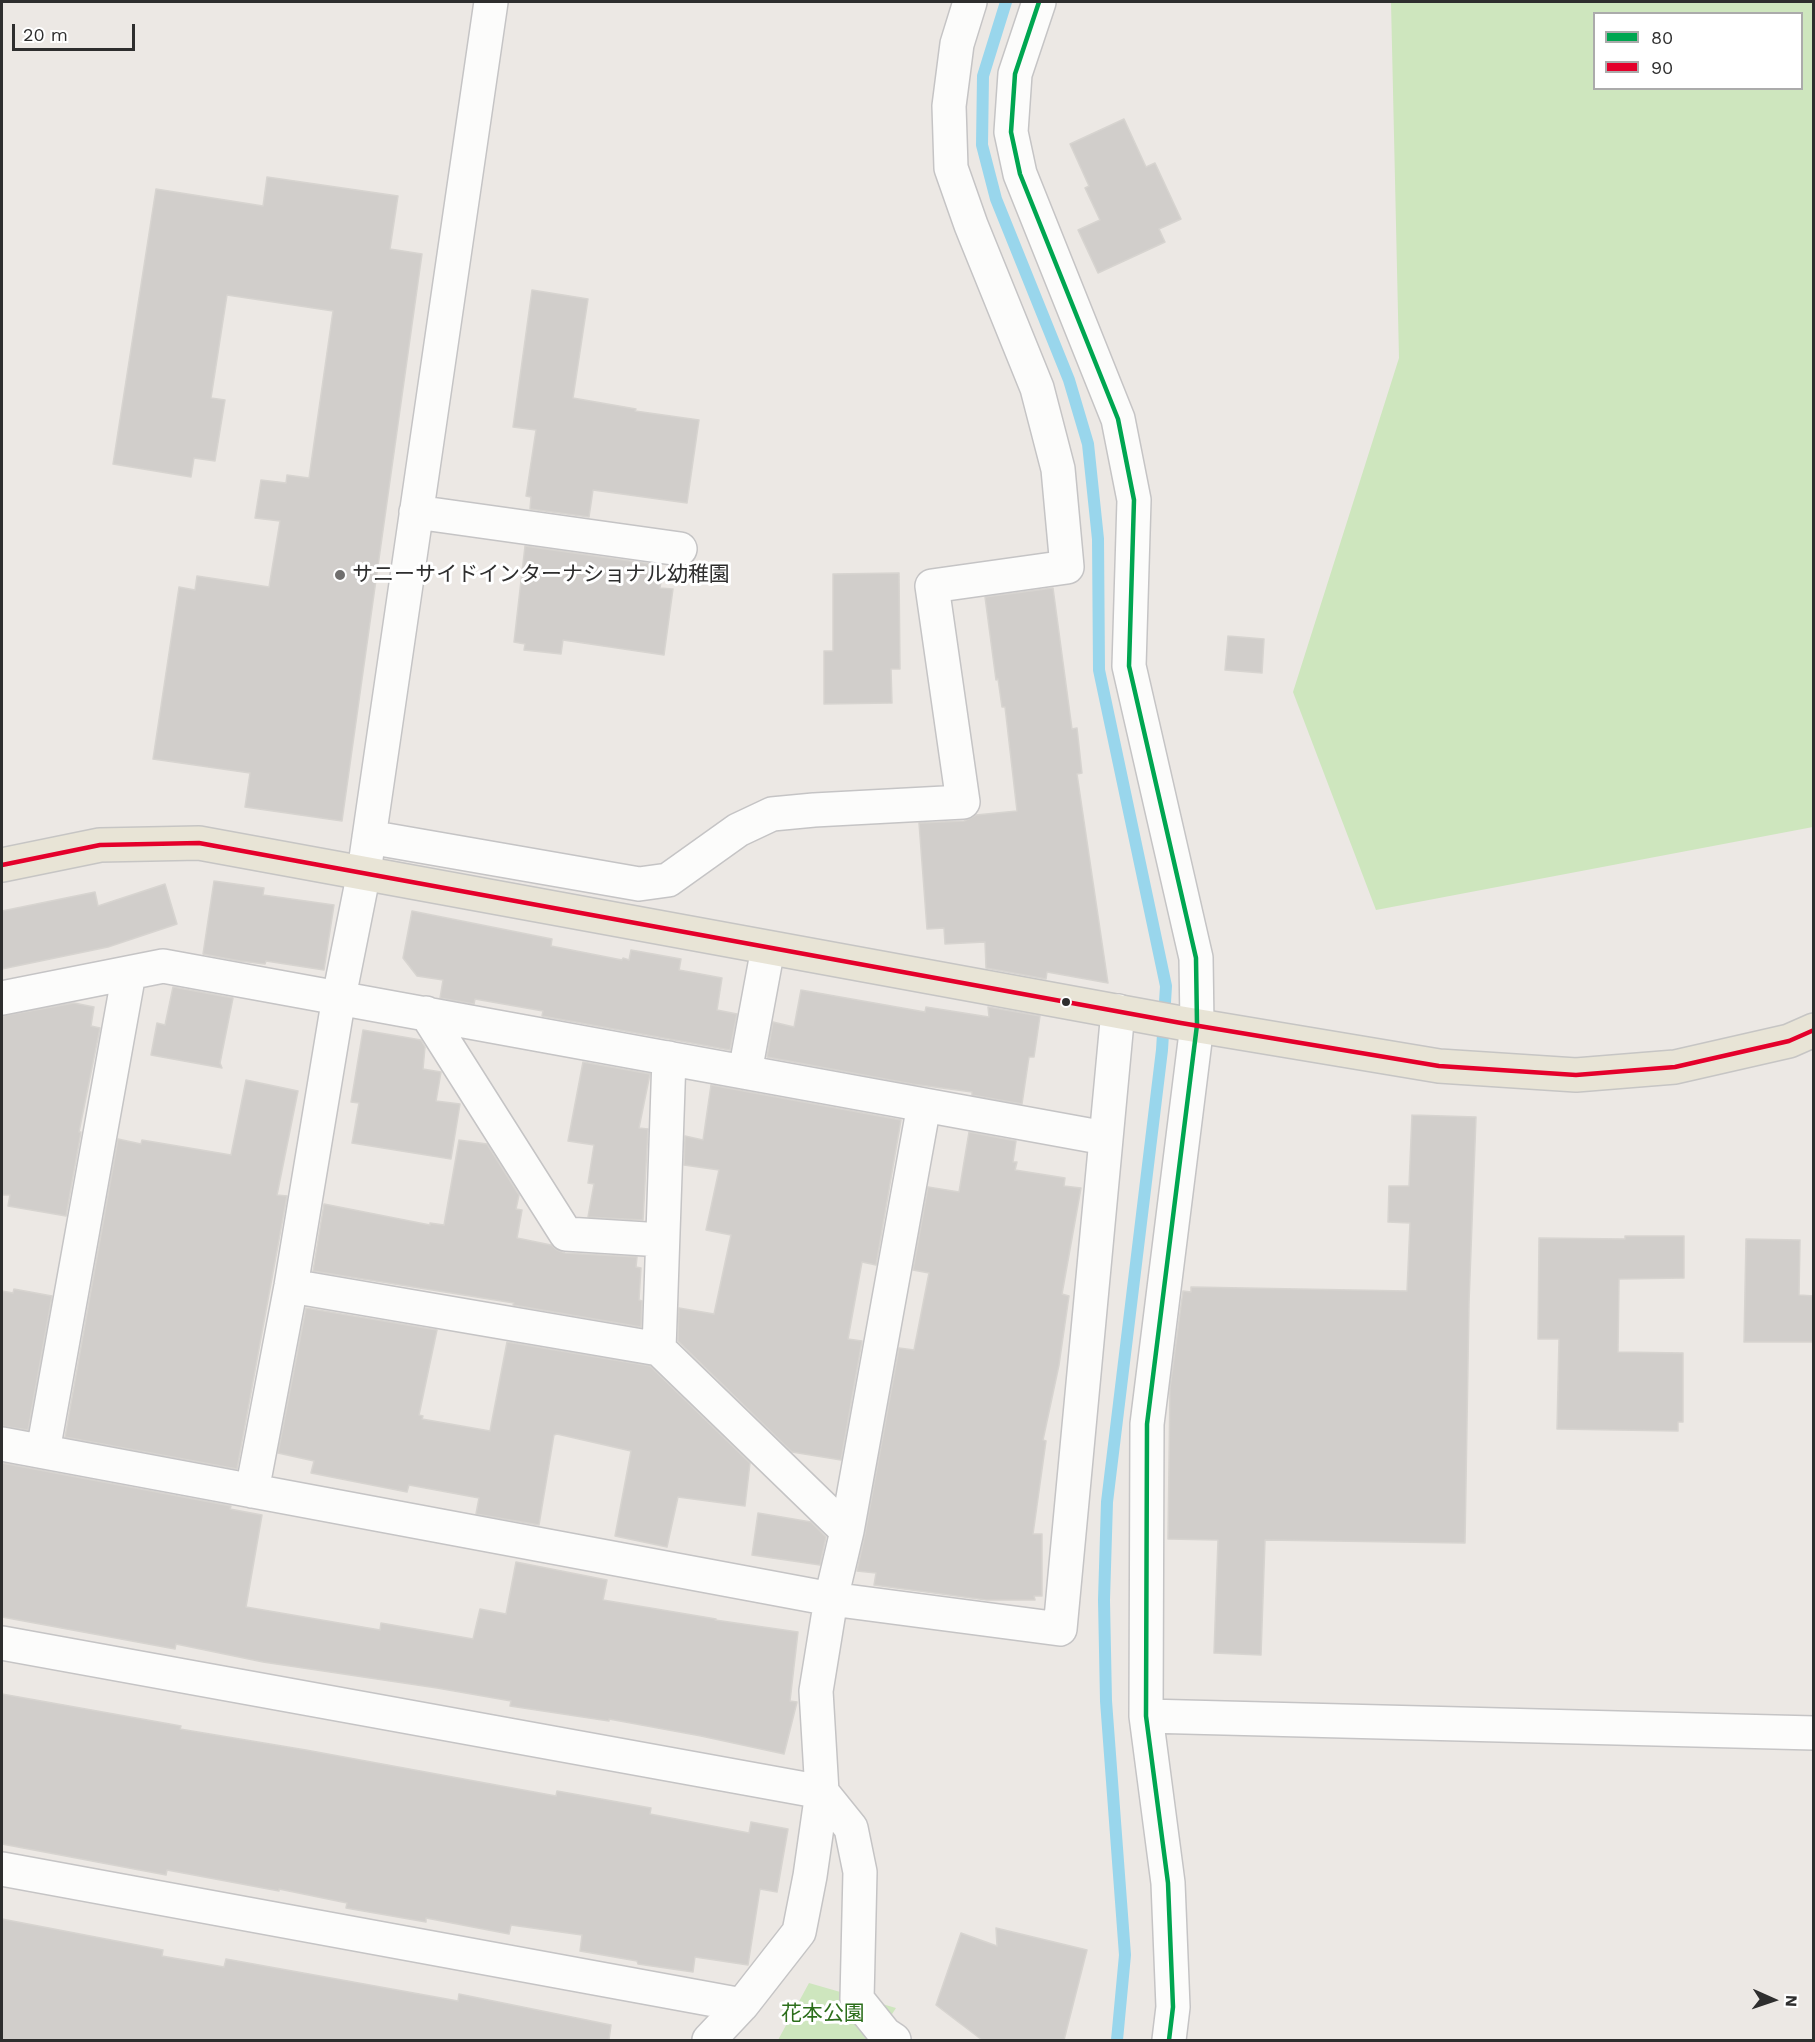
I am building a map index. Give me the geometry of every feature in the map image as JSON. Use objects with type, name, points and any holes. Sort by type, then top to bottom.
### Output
[{"type":"main road","points":[[2,866],[100,845],[200,843],[1189,1024],[1439,1066],[1576,1075],[1675,1067],[1789,1041],[1814,1030]]},
{"type":"street","points":[[252,1491],[291,1286],[339,997],[369,837],[491,2]]},
{"type":"street","points":[[369,837],[639,884],[668,880],[738,830],[772,814],[963,802],[932,586],[1067,567],[1059,469],[1037,388],[971,225],[951,168],[949,106],[957,44],[970,2]]},
{"type":"street","points":[[1039,2],[1015,74],[1011,132],[1020,174],[1118,419],[1134,500],[1128,666],[1196,958],[1148,1424],[1146,1716],[1168,1883],[1173,2007],[1169,2040]]},
{"type":"street","points":[[416,512],[680,549]]},
{"type":"street","points":[[745,1072],[768,948]]},
{"type":"street","points":[[2,998],[163,966],[1105,1138]]},
{"type":"street","points":[[43,1451],[129,973]]},
{"type":"street","points":[[2,1444],[831,1599],[1060,1629],[1105,1138],[1125,1012]]},
{"type":"street","points":[[426,1013],[566,1234],[662,1240]]},
{"type":"street","points":[[659,1349],[669,1058]]},
{"type":"street","points":[[709,2040],[742,2005],[798,1932],[810,1876],[822,1792],[816,1692],[831,1599],[848,1531],[924,1105]]},
{"type":"street","points":[[291,1286],[659,1349],[848,1531]]},
{"type":"street","points":[[2,1643],[822,1792],[851,1828],[860,1872],[857,1999],[890,2037]]},
{"type":"street","points":[[1146,1716],[1814,1733]]},
{"type":"street","points":[[2,1869],[742,2005]]},
{"type":"green space","points":[[1391,2],[1813,2],[1813,827],[1376,910],[1293,692],[1399,358]]},
{"type":"green space","name":"花本公園","points":[[809,1983],[896,2008],[875,2040],[778,2040]]},
{"type":"building","points":[[1124,119],[1146,167],[1155,163],[1181,219],[1159,229],[1165,242],[1098,273],[1078,230],[1100,220],[1085,188],[1089,186],[1070,144]]},
{"type":"building","points":[[267,177],[398,196],[390,249],[422,254],[342,821],[245,807],[250,773],[153,759],[179,587],[195,590],[197,576],[269,587],[280,521],[255,518],[261,480],[286,483],[287,475],[309,478],[333,311],[227,295],[211,398],[225,400],[215,461],[194,458],[191,477],[113,464],[156,189],[263,206]]},
{"type":"building","points":[[532,290],[588,299],[573,398],[636,409],[635,411],[699,420],[687,503],[593,490],[589,517],[530,509],[531,497],[526,496],[536,430],[513,427]]},
{"type":"building","points":[[525,546],[651,564],[650,573],[662,575],[660,588],[673,589],[664,655],[563,640],[561,654],[524,650],[525,644],[514,642]]},
{"type":"building","points":[[899,573],[900,669],[891,669],[892,703],[824,704],[824,651],[833,651],[833,574]]},
{"type":"building","points":[[1053,588],[1072,729],[1077,728],[1082,773],[1077,774],[1108,983],[1047,972],[1046,979],[986,968],[985,942],[945,944],[944,928],[927,929],[919,823],[964,821],[976,815],[1017,811],[1005,707],[1002,707],[998,679],[996,680],[985,597]]},
{"type":"building","points":[[1228,636],[1264,639],[1262,673],[1225,670]]},
{"type":"building","points":[[214,881],[264,888],[263,895],[334,905],[324,970],[266,961],[265,964],[240,961],[203,954]]},
{"type":"building","points":[[165,884],[177,924],[108,947],[2,969],[2,911],[95,892],[98,906]]},
{"type":"building","points":[[412,911],[552,939],[551,946],[622,960],[623,958],[629,960],[631,950],[681,959],[679,970],[722,978],[717,1010],[737,1014],[730,1050],[542,1016],[543,1011],[475,999],[474,1004],[440,998],[443,980],[417,976],[403,958]]},
{"type":"building","points":[[173,987],[233,998],[220,1063],[222,1068],[151,1055],[157,1023],[165,1025]]},
{"type":"building","points":[[801,990],[925,1012],[926,1007],[989,1017],[988,1007],[1040,1016],[1034,1057],[1029,1057],[1022,1104],[972,1095],[972,1092],[912,1084],[767,1057],[773,1022],[794,1027]]},
{"type":"building","points":[[74,1003],[94,1007],[91,1026],[100,1028],[79,1132],[81,1132],[66,1216],[8,1206],[10,1195],[2,1195],[2,1016]]},
{"type":"building","points":[[363,1030],[421,1040],[425,1047],[423,1069],[441,1072],[436,1101],[460,1104],[451,1159],[352,1143],[359,1103],[351,1102]]},
{"type":"building","points":[[583,1062],[650,1074],[639,1128],[648,1129],[643,1220],[588,1217],[594,1184],[588,1183],[594,1145],[568,1141]]},
{"type":"building","points":[[246,1080],[298,1091],[277,1195],[287,1196],[237,1469],[65,1437],[118,1139],[141,1144],[142,1140],[231,1155]]},
{"type":"building","points":[[711,1085],[901,1120],[876,1265],[862,1262],[848,1339],[862,1341],[841,1460],[792,1452],[678,1341],[679,1308],[714,1314],[731,1235],[706,1230],[719,1170],[684,1165],[685,1136],[703,1140]]},
{"type":"building","points":[[1412,1115],[1476,1117],[1469,1303],[1465,1543],[1265,1540],[1261,1655],[1214,1653],[1218,1540],[1168,1539],[1170,1388],[1183,1291],[1191,1292],[1191,1287],[1407,1291],[1410,1223],[1388,1222],[1389,1186],[1409,1186]]},
{"type":"building","points":[[969,1132],[1016,1141],[1013,1162],[1017,1162],[1015,1170],[1065,1178],[1064,1186],[1081,1188],[1062,1294],[1069,1296],[1059,1365],[1043,1440],[1046,1441],[1033,1534],[1042,1534],[1042,1596],[1034,1596],[1035,1600],[987,1600],[874,1585],[876,1573],[857,1571],[899,1348],[914,1350],[929,1273],[913,1270],[928,1187],[959,1192]]},
{"type":"building","points":[[459,1140],[487,1144],[519,1195],[516,1209],[522,1210],[517,1238],[551,1245],[565,1253],[637,1257],[636,1267],[641,1268],[639,1300],[642,1301],[641,1327],[513,1305],[514,1303],[313,1271],[324,1204],[430,1225],[430,1223],[444,1225]]},
{"type":"building","points":[[1625,1236],[1684,1236],[1684,1278],[1619,1279],[1618,1352],[1683,1353],[1683,1422],[1678,1422],[1678,1431],[1557,1429],[1559,1339],[1538,1339],[1539,1238],[1625,1239]]},
{"type":"building","points":[[1746,1239],[1800,1240],[1799,1295],[1814,1296],[1814,1342],[1744,1342]]},
{"type":"building","points":[[14,1289],[52,1296],[28,1430],[2,1426],[2,1291],[13,1293]]},
{"type":"building","points":[[306,1308],[437,1330],[419,1415],[423,1416],[422,1419],[490,1431],[507,1342],[650,1366],[750,1463],[745,1506],[678,1497],[667,1547],[615,1536],[631,1451],[557,1434],[554,1435],[539,1525],[476,1514],[479,1498],[409,1485],[407,1492],[311,1473],[314,1461],[278,1453]]},
{"type":"building","points":[[2,1463],[231,1506],[230,1509],[262,1515],[246,1607],[380,1630],[381,1623],[473,1639],[480,1609],[506,1614],[516,1562],[607,1580],[603,1600],[798,1632],[790,1701],[797,1702],[784,1754],[609,1719],[609,1721],[510,1706],[511,1701],[437,1688],[263,1662],[176,1644],[175,1649],[2,1617]]},
{"type":"building","points":[[758,1513],[811,1522],[826,1537],[820,1565],[752,1555]]},
{"type":"building","points":[[2,1694],[181,1726],[180,1729],[556,1796],[557,1791],[651,1808],[650,1814],[749,1833],[751,1822],[788,1829],[777,1892],[760,1889],[748,1965],[695,1957],[693,1972],[638,1964],[637,1961],[580,1951],[582,1935],[511,1925],[509,1934],[426,1918],[426,1922],[346,1908],[347,1903],[279,1889],[279,1891],[167,1870],[166,1875],[2,1844]]},
{"type":"building","points":[[2,1919],[163,1950],[162,1956],[224,1967],[226,1959],[458,2001],[459,1994],[611,2025],[609,2040],[2,2040]]},
{"type":"building","points":[[996,1928],[1087,1950],[1064,2040],[982,2040],[936,2005],[961,1933],[997,1946]]},
{"type":"waterway","points":[[1006,2],[983,76],[982,145],[996,199],[1069,380],[1088,444],[1098,539],[1099,670],[1166,986],[1162,1050],[1107,1502],[1104,1600],[1106,1701],[1125,1955],[1117,2040]]},
{"type":"transit line","name":"80","points":[[1039,2],[1015,74],[1011,132],[1020,174],[1118,419],[1134,500],[1129,666],[1196,958],[1197,1025],[1147,1424],[1146,1716],[1168,1883],[1173,2007],[1169,2040]]},
{"type":"transit line","name":"90","points":[[2,865],[100,845],[199,843],[1181,1023],[1439,1066],[1576,1075],[1675,1067],[1789,1041],[1814,1030]]},
{"type":"place","name":"サニーサイドインターナショナル幼稚園","points":[[340,575]]}]
